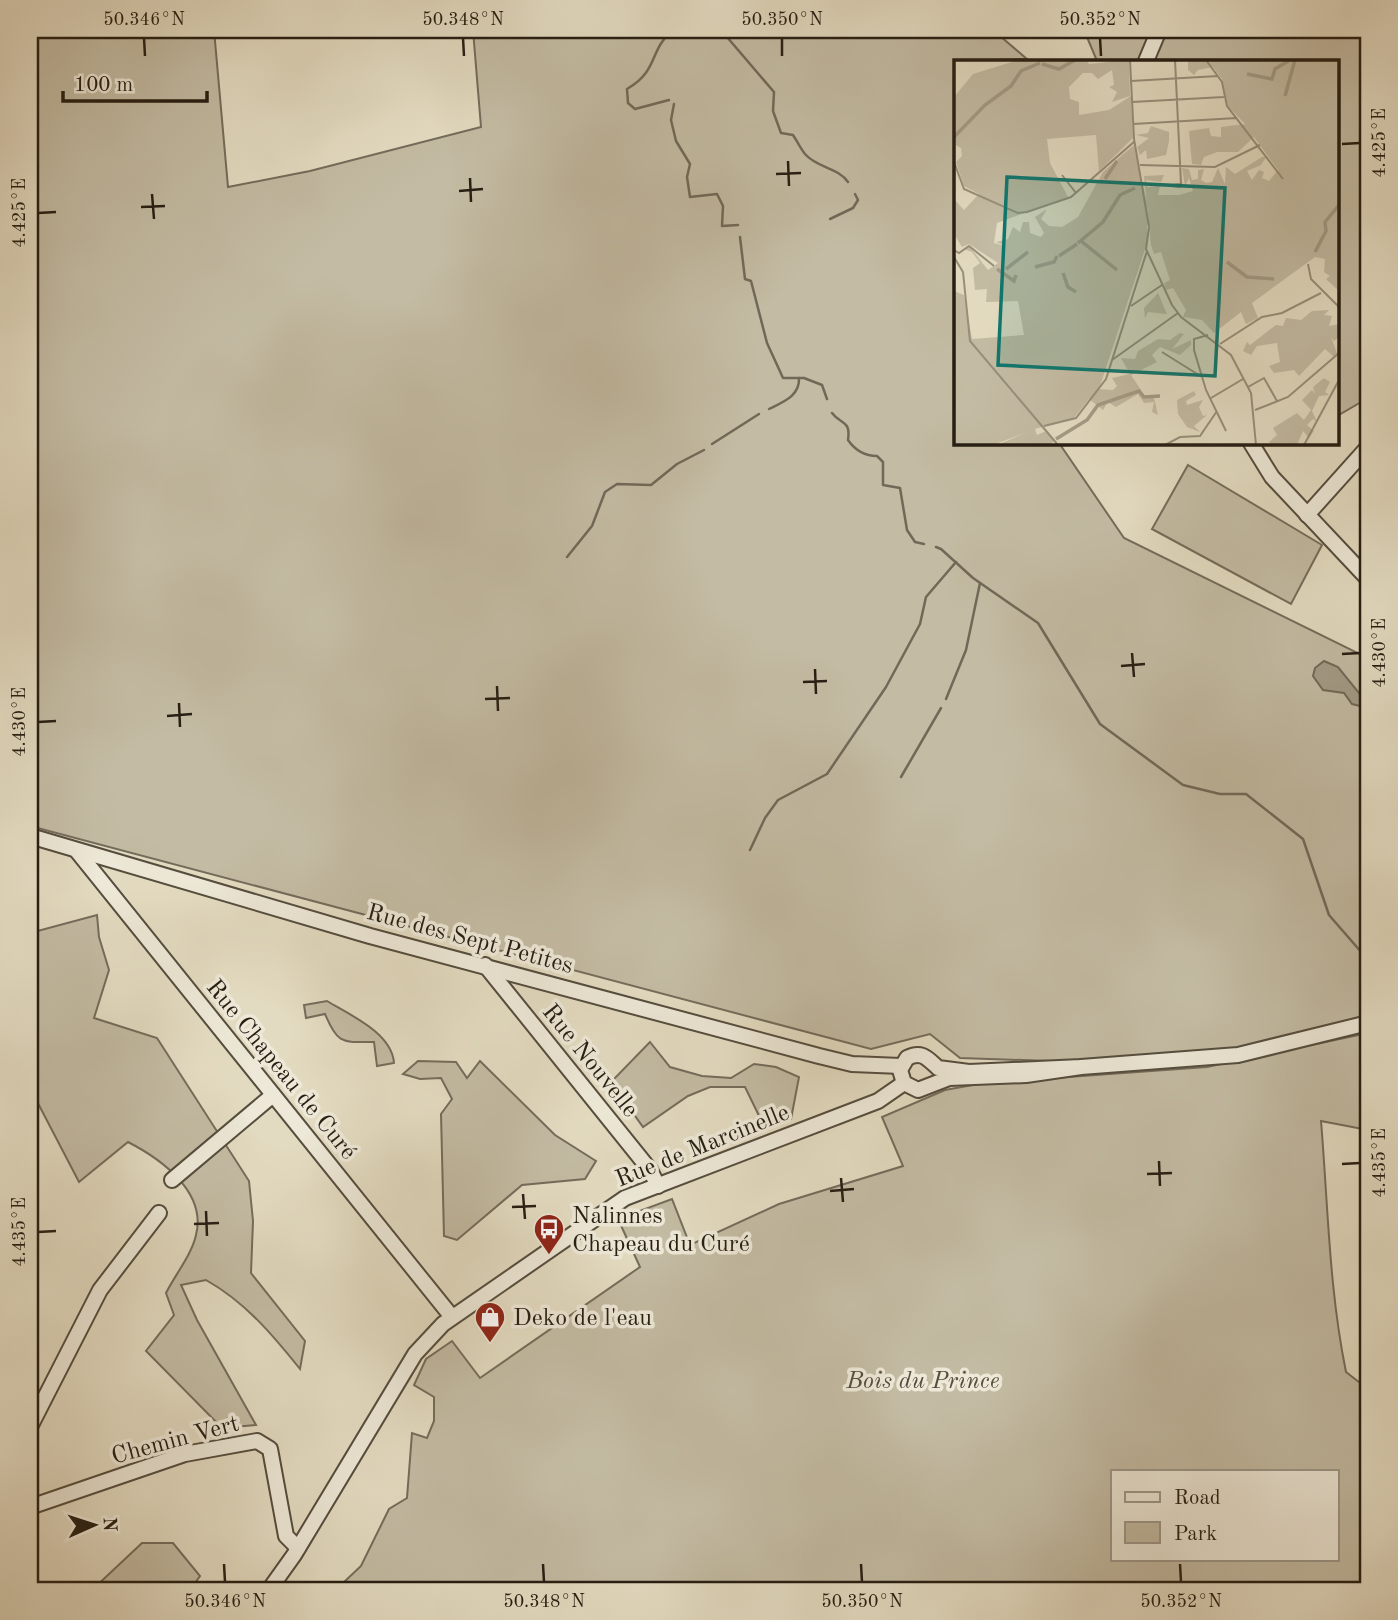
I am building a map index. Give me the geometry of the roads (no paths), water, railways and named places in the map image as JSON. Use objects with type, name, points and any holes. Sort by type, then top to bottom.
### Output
[{"type":"street","points":[[1146,60],[1158,30]]},
{"type":"street","points":[[1252,444],[1272,477],[1368,579]]},
{"type":"street","points":[[1307,515],[1368,447]]},
{"type":"street","name":"Rue des Sept Petites","points":[[30,836],[370,936],[819,1056],[852,1064],[901,1066]]},
{"type":"street","name":"Rue Chapeau de Curé","points":[[77,850],[452,1317]]},
{"type":"street","name":"Rue Nouvelle","points":[[485,965],[650,1170],[658,1186]]},
{"type":"street","points":[[1081,1067],[1063,1072],[933,1082],[918,1090],[904,1083],[901,1066],[907,1058],[917,1054],[928,1057],[935,1066],[969,1072],[1238,1055],[1368,1023]]},
{"type":"street","points":[[933,1082],[935,1066]]},
{"type":"street","name":"Rue de Marcinelle","points":[[269,1590],[298,1548],[415,1354],[432,1333],[452,1317],[618,1202],[878,1101],[904,1083]]},
{"type":"street","points":[[173,1180],[274,1095]]},
{"type":"street","points":[[30,1427],[100,1290],[159,1213]]},
{"type":"street","name":"Chemin Vert","points":[[30,1507],[185,1454],[257,1440],[270,1449],[286,1536],[298,1548]]},
{"type":"waterway","points":[[669,100],[635,109],[628,103],[627,89],[644,75],[659,46],[672,30]]},
{"type":"waterway","points":[[721,30],[774,92],[773,111],[781,133],[793,135],[810,159],[844,177],[848,182]]},
{"type":"waterway","points":[[674,104],[671,120],[676,141],[690,164],[687,177],[690,197],[717,194],[723,206],[722,226],[738,225]]},
{"type":"waterway","points":[[830,219],[853,208],[858,200],[855,194]]},
{"type":"waterway","points":[[740,237],[745,279],[751,281],[767,343],[783,378],[804,378],[822,385],[827,399]]},
{"type":"waterway","points":[[769,409],[794,394],[799,378]]},
{"type":"waterway","points":[[832,413],[847,426],[848,440],[854,447],[864,454],[877,456],[883,462],[883,485],[900,488],[907,530],[915,542],[924,544]]},
{"type":"waterway","points":[[712,444],[759,414]]},
{"type":"waterway","points":[[567,557],[592,526],[605,492],[617,484],[651,485],[677,464],[704,450]]},
{"type":"waterway","points":[[936,547],[973,578],[1038,623],[1100,724],[1183,785],[1220,794],[1246,794],[1303,839],[1329,915],[1362,953]]},
{"type":"waterway","points":[[750,850],[765,818],[778,800],[827,774],[886,687],[920,624],[926,597],[956,562]]},
{"type":"waterway","points":[[946,699],[966,650],[980,583]]},
{"type":"waterway","points":[[901,777],[941,708]]},
{"type":"place","name":"Nalinnes Chapeau du Curé","points":[[549,1256]]},
{"type":"place","name":"Deko de l'eau","points":[[490,1344]]},
{"type":"park label","name":"Bois du Prince","points":[[923,1380]]}]
